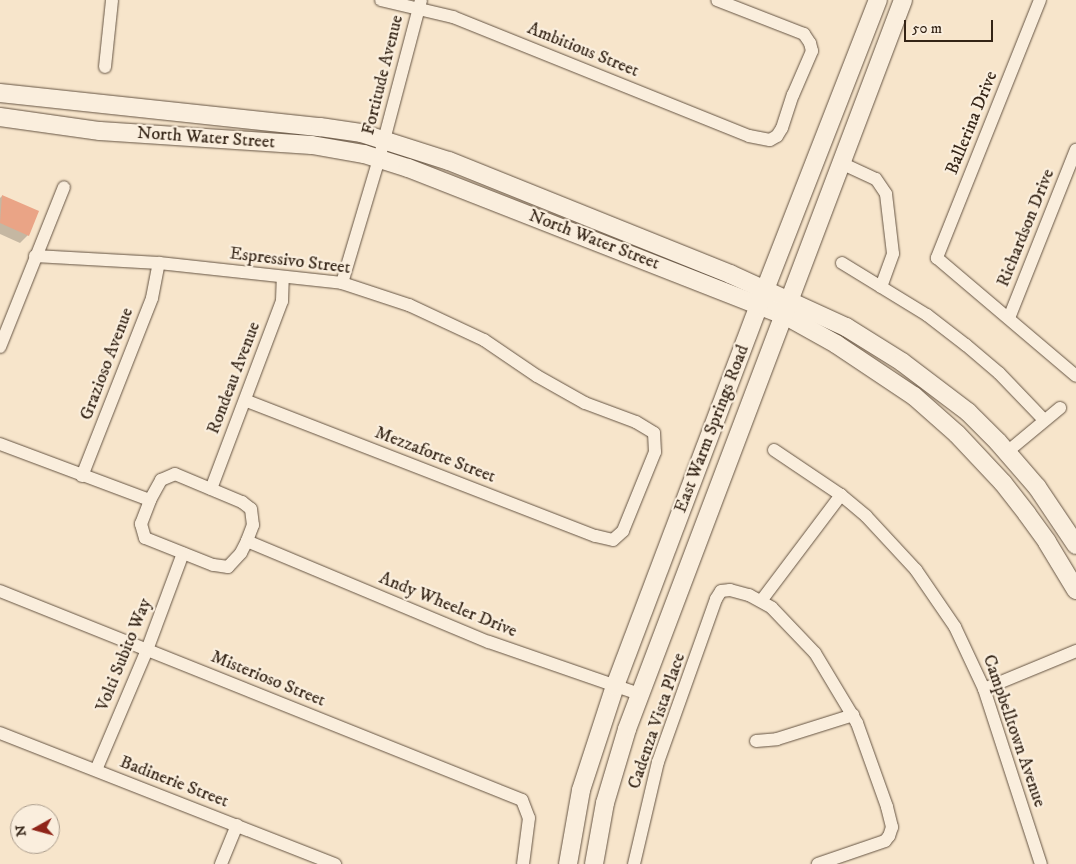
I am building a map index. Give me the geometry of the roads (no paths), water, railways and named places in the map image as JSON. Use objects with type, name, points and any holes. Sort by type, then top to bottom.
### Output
[{"type":"main road","name":"East Warm Springs Road","points":[[568,864],[581,790],[615,686],[759,305],[878,0]]},
{"type":"main road","name":"East Warm Springs Road","points":[[594,864],[604,803],[639,694],[903,0]]},
{"type":"main road","name":"North Water Street","points":[[0,94],[320,127],[384,139],[458,164],[766,289],[836,344],[914,396],[957,434],[997,476],[1027,514],[1047,542],[1076,590]]},
{"type":"main road","name":"North Water Street","points":[[0,117],[100,131],[312,145],[346,150],[408,168],[759,305],[787,307],[846,327],[902,362],[968,412],[1007,452],[1037,488],[1076,545]]},
{"type":"street","points":[[105,67],[112,0]]},
{"type":"street","name":"Ambitious Street","points":[[381,0],[420,4],[749,136],[770,140],[778,136],[782,128],[793,95],[812,51],[810,44],[804,34],[717,0]]},
{"type":"street","name":"Ballerina Drive","points":[[1009,318],[937,258],[1040,0]]},
{"type":"street","name":"Fortitude Avenue","points":[[342,283],[380,159],[420,4]]},
{"type":"street","name":"Richardson Drive","points":[[1009,318],[1076,150]]},
{"type":"street","points":[[841,163],[876,179],[886,194],[893,254],[881,287]]},
{"type":"street","points":[[0,347],[64,187]]},
{"type":"street","name":"Espressivo Street","points":[[35,256],[159,263],[342,283],[409,305],[484,340],[537,376],[584,403],[636,422],[654,433],[655,452],[623,531],[613,540]]},
{"type":"street","name":"Grazioso Avenue","points":[[82,476],[152,298],[159,263]]},
{"type":"street","points":[[842,263],[927,315],[966,345],[999,373],[1044,420]]},
{"type":"street","name":"Rondeau Avenue","points":[[211,489],[282,301],[283,278]]},
{"type":"street","points":[[1009,318],[1076,376]]},
{"type":"street","name":"Mezzaforte Street","points":[[244,400],[595,536],[613,540]]},
{"type":"street","points":[[1007,452],[1060,408]]},
{"type":"street","points":[[0,444],[150,500]]},
{"type":"street","name":"Campbelltown Avenue","points":[[774,450],[841,495],[892,541],[916,570],[955,627],[984,689],[1041,864]]},
{"type":"street","points":[[175,474],[211,489],[242,502],[251,509],[253,525],[247,541],[241,553],[228,567],[222,568],[145,538],[142,524],[150,500],[162,480],[175,474]]},
{"type":"street","points":[[818,864],[882,842],[889,836],[892,828],[890,816],[867,746],[852,715],[815,653],[784,619],[761,600],[841,495]]},
{"type":"street","name":"Andy Wheeler Drive","points":[[247,541],[490,642],[639,694]]},
{"type":"street","name":"Volti Subito Way","points":[[96,770],[147,650],[183,553]]},
{"type":"street","name":"Cadenza Vista Place","points":[[634,864],[658,762],[716,599],[721,591],[736,590],[761,600]]},
{"type":"street","name":"Misterioso Street","points":[[0,591],[522,800],[529,818],[523,864]]},
{"type":"street","points":[[984,689],[1076,651]]},
{"type":"street","points":[[756,740],[777,739],[852,715]]},
{"type":"street","name":"Badinerie Street","points":[[0,733],[335,864]]},
{"type":"street","points":[[221,864],[237,825]]}]
